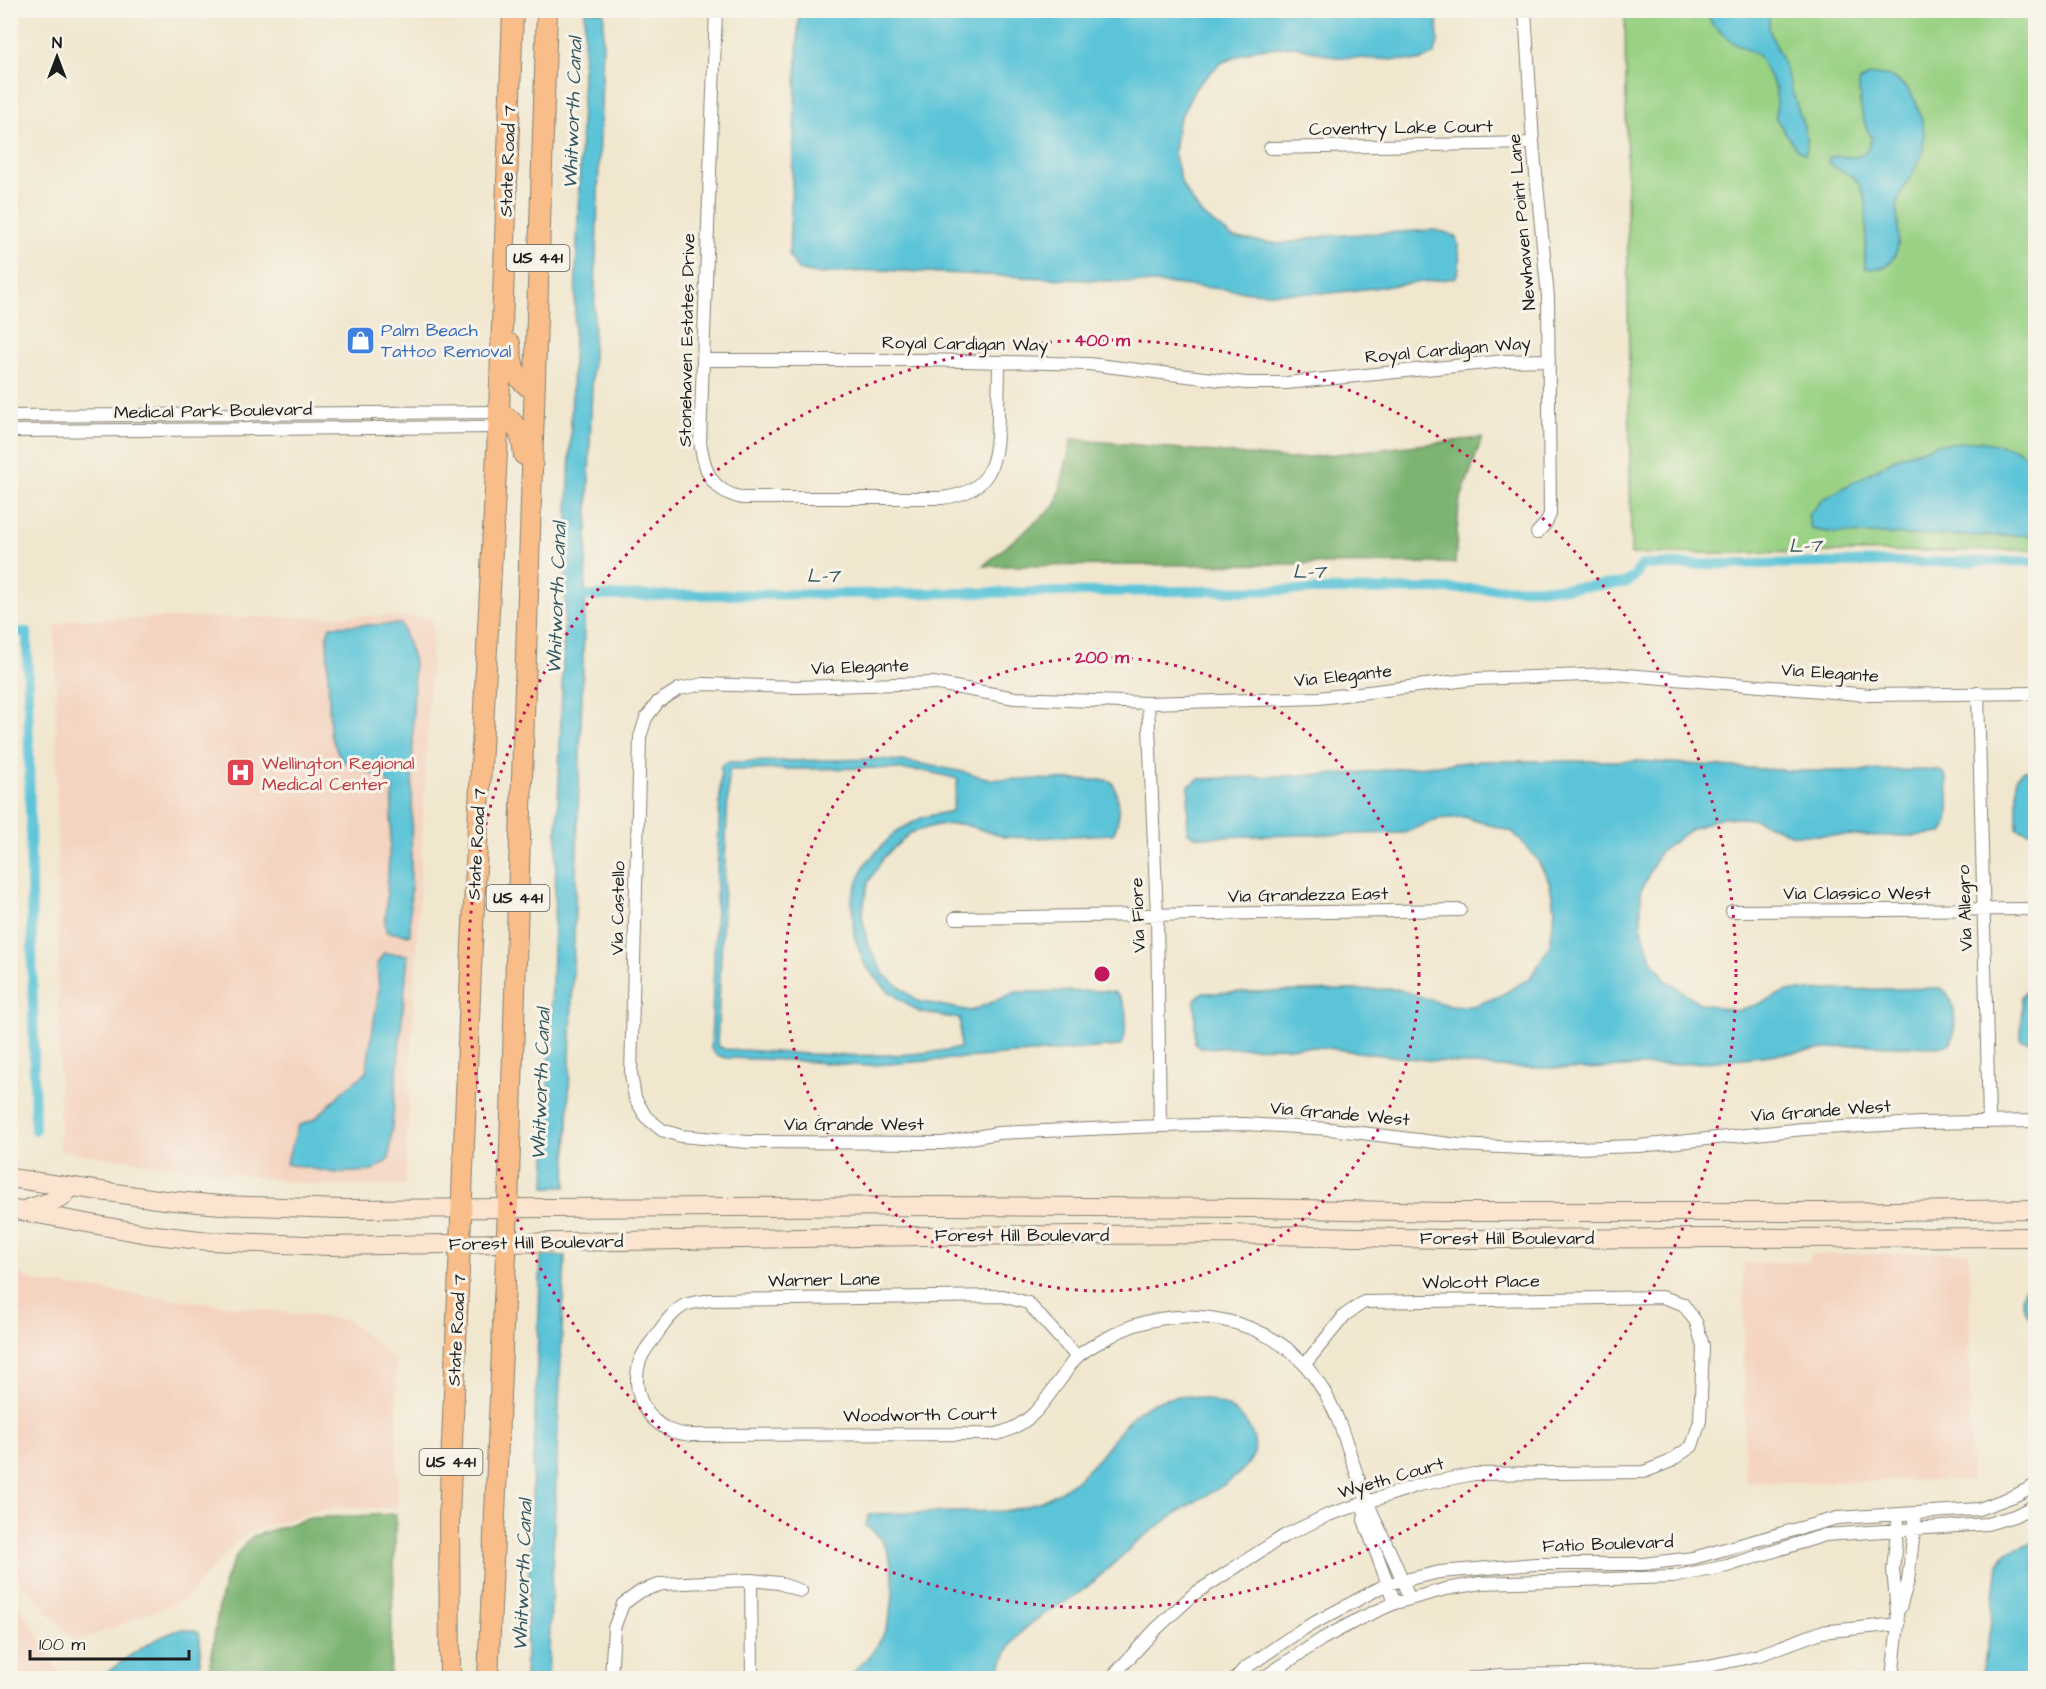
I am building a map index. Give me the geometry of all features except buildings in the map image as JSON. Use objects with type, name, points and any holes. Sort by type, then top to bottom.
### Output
[{"type":"main road","name":"State Road 7","points":[[455,1678],[450,1669],[449,1517],[472,945],[499,419],[513,10]]},
{"type":"main road","name":"State Road 7","points":[[488,1678],[507,1242],[547,10]]},
{"type":"main road","points":[[504,267],[512,362],[516,376],[524,385],[534,390]]},
{"type":"main road","points":[[499,419],[510,418],[517,426],[523,440],[530,505]]},
{"type":"main road","name":"Forest Hill Boulevard","points":[[10,1178],[221,1205],[341,1209],[942,1206],[1443,1212],[1824,1212],[2036,1209]]},
{"type":"main road","points":[[15,1209],[62,1198],[71,1187]]},
{"type":"main road","name":"Forest Hill Boulevard","points":[[15,1209],[147,1234],[209,1241],[329,1246],[934,1235],[1217,1234],[1443,1239],[2036,1237]]},
{"type":"street","name":"Stonehaven Estates Drive","points":[[716,10],[700,442],[704,466],[715,484],[732,496],[742,498],[942,498],[966,492],[976,486],[988,473],[996,456],[999,362]]},
{"type":"street","name":"Newhaven Point Lane","points":[[1525,10],[1533,143],[1547,286],[1549,360],[1550,514],[1546,524],[1537,534]]},
{"type":"street","name":"Coventry Lake Court","points":[[1270,148],[1533,143]]},
{"type":"street","name":"Royal Cardigan Way","points":[[703,360],[922,360],[1089,364],[1245,383],[1286,383],[1505,361],[1549,360]]},
{"type":"street","name":"Medical Park Boulevard","points":[[10,416],[415,412],[499,419]]},
{"type":"street","points":[[415,412],[415,427]]},
{"type":"street","name":"Medical Park Boulevard","points":[[10,431],[415,427],[499,419]]},
{"type":"street","name":"Via Elegante","points":[[658,702],[679,689],[704,684],[796,687],[933,683],[1016,699],[1148,703],[1319,698],[1475,679],[1614,674],[1870,695],[2036,693]]},
{"type":"street","name":"Via Allegro","points":[[1978,693],[1989,1121]]},
{"type":"street","name":"Via Castello","points":[[646,1117],[635,1098],[632,1074],[640,737],[646,718],[658,702]]},
{"type":"street","name":"Via Fiore","points":[[1148,703],[1157,916],[1160,1126]]},
{"type":"street","name":"Via Classico West","points":[[1732,911],[2036,909]]},
{"type":"street","name":"Via Grandezza East","points":[[955,918],[1460,910]]},
{"type":"street","name":"Via Grande West","points":[[646,1117],[662,1130],[681,1136],[748,1142],[943,1143],[998,1133],[1245,1124],[1329,1129],[1458,1145],[1542,1149],[1639,1146],[1804,1129],[2036,1121]]},
{"type":"street","name":"Warner Lane","points":[[654,1421],[645,1411],[640,1398],[637,1383],[639,1364],[646,1349],[667,1320],[684,1305],[710,1300],[1003,1296],[1028,1303],[1077,1357]]},
{"type":"street","name":"Wolcott Place","points":[[1305,1364],[1345,1315],[1364,1302],[1662,1297],[1683,1304]]},
{"type":"street","name":"Wyeth Court","points":[[1112,1678],[1155,1630],[1194,1594],[1284,1536],[1328,1515],[1419,1485],[1474,1474],[1644,1472],[1669,1462],[1692,1446],[1700,1421],[1703,1346],[1696,1322],[1683,1304]]},
{"type":"street","name":"Woodworth Court","points":[[654,1421],[671,1431],[691,1435],[997,1434],[1016,1428],[1032,1416],[1077,1357],[1112,1335],[1143,1322],[1177,1317],[1211,1317],[1244,1326],[1279,1343],[1305,1364],[1325,1394],[1340,1424],[1367,1502],[1403,1580],[1409,1599]]},
{"type":"street","name":"Fatio Boulevard","points":[[1236,1678],[1244,1669],[1301,1630],[1387,1584],[1403,1580],[1440,1572],[1535,1564],[1643,1564],[1693,1558],[1837,1518],[1979,1509],[2014,1497],[2036,1485]]},
{"type":"street","name":"Woodworth Court","points":[[1367,1502],[1364,1520],[1395,1603]]},
{"type":"street","name":"Fatio Boulevard","points":[[1263,1678],[1322,1639],[1395,1603],[1446,1589],[1481,1583],[1673,1577],[1727,1566],[1826,1535],[1987,1524],[2014,1516],[2036,1505]]},
{"type":"street","points":[[1892,1678],[1898,1621],[1908,1581],[1915,1513]]},
{"type":"street","points":[[1898,1514],[1893,1569],[1898,1621]]},
{"type":"street","points":[[751,1580],[752,1678]]},
{"type":"street","points":[[611,1678],[614,1628],[623,1604],[641,1591],[662,1584],[751,1580],[779,1583],[801,1591]]},
{"type":"street","points":[[1471,1678],[1500,1675],[1656,1673],[1704,1667],[1759,1655],[1821,1632],[1898,1621]]},
{"type":"shaded area","name":"Wellington Regional Medical Center","points":[[383,616],[433,618],[405,1185],[323,1186],[60,1151],[55,626],[72,619]]},
{"type":"shaded area","points":[[1969,1252],[1971,1480],[1745,1483],[1743,1263],[1809,1262],[1809,1255]]},
{"type":"shaded area","points":[[10,1269],[40,1283],[348,1320],[396,1361],[398,1508],[336,1508],[315,1511],[253,1531],[235,1543],[185,1599],[75,1643],[11,1570]]},
{"type":"shaded area","points":[[10,1590],[38,1635],[61,1678],[11,1678]]},
{"type":"green space","points":[[1625,11],[2035,11],[2035,550],[1631,554]]},
{"type":"green space","points":[[1482,438],[1459,504],[1455,563],[983,566],[1056,505],[1072,439],[1292,459]]},
{"type":"green space","points":[[396,1514],[390,1678],[209,1678],[216,1621],[225,1583],[231,1565],[253,1536],[310,1518]]},
{"type":"water","points":[[585,11],[604,11],[566,1187],[545,1187]]},
{"type":"water","points":[[799,11],[1437,11],[1438,43],[1434,55],[1418,61],[1335,57],[1295,46],[1256,49],[1221,63],[1196,87],[1178,122],[1174,152],[1182,185],[1201,214],[1234,238],[1280,244],[1326,236],[1434,230],[1456,237],[1459,269],[1455,278],[1331,293],[1262,293],[1171,284],[882,270],[817,274],[798,270],[789,255]]},
{"type":"water","points":[[1707,11],[1769,11],[1769,29],[1782,60],[1805,130],[1807,146],[1805,154],[1796,148],[1776,119],[1776,89],[1758,55],[1730,41],[1712,24]]},
{"type":"water","points":[[1870,75],[1893,78],[1910,92],[1920,113],[1924,136],[1920,159],[1898,204],[1898,242],[1895,256],[1887,265],[1875,269],[1865,268],[1866,208],[1860,185],[1853,177],[1828,163],[1829,157],[1860,156],[1868,147],[1872,138],[1861,111],[1859,82]]},
{"type":"water","points":[[1980,441],[2014,448],[2035,462],[2035,535],[1833,533],[1811,529],[1808,515],[1823,499],[1899,457],[1938,444]]},
{"type":"water","points":[[401,624],[414,661],[410,935],[387,932],[385,926],[393,789],[386,780],[341,760],[330,734],[327,635],[330,626]]},
{"type":"water","points":[[879,759],[911,762],[991,779],[1106,780],[1112,782],[1118,808],[1116,829],[1113,834],[1035,838],[1005,837],[962,824],[937,825],[910,833],[884,857],[868,883],[862,915],[867,942],[884,975],[918,1001],[971,1011],[1016,992],[1114,992],[1121,999],[1126,1011],[1123,1043],[1119,1046],[863,1066],[726,1058],[716,1055],[711,1048],[721,766],[727,762]],"holes":[[[875,768],[926,771],[958,779],[952,811],[923,817],[895,832],[865,864],[852,897],[854,935],[865,965],[887,990],[919,1012],[960,1019],[960,1048],[872,1056],[724,1049],[717,1045],[729,770]]]},
{"type":"water","points":[[1479,761],[1640,761],[1795,771],[1939,770],[1945,774],[1949,805],[1948,820],[1942,833],[1913,836],[1793,835],[1754,819],[1722,817],[1690,830],[1659,853],[1641,890],[1641,926],[1651,958],[1666,980],[1700,1003],[1735,1011],[1762,1003],[1786,991],[1941,988],[1953,1005],[1955,1021],[1951,1043],[1939,1047],[1862,1045],[1697,1063],[1586,1069],[1495,1067],[1319,1047],[1202,1048],[1195,1043],[1195,1000],[1203,993],[1397,989],[1450,1006],[1473,1006],[1500,996],[1530,978],[1550,945],[1555,910],[1549,881],[1536,858],[1513,832],[1464,817],[1437,819],[1404,833],[1205,837],[1187,832],[1189,785],[1199,779],[1343,774]]},
{"type":"water","points":[[2024,770],[2035,770],[2035,832],[2017,828],[2017,777]]},
{"type":"water","points":[[384,953],[408,955],[389,1159],[373,1171],[336,1173],[286,1164],[298,1126],[315,1119],[345,1089],[366,1073],[379,989],[377,964]]},
{"type":"water","points":[[2028,988],[2035,988],[2035,1043],[2021,1040],[2022,996]]},
{"type":"water","points":[[541,1256],[565,1256],[548,1678],[525,1678]]},
{"type":"water","points":[[2035,1280],[2035,1322],[2026,1312],[2022,1300],[2025,1289]]},
{"type":"water","points":[[1179,1396],[1202,1398],[1233,1410],[1248,1426],[1255,1446],[1253,1456],[1238,1474],[1159,1525],[1083,1590],[1024,1629],[1007,1652],[999,1678],[848,1678],[880,1641],[888,1623],[891,1608],[893,1575],[890,1559],[885,1545],[865,1526],[870,1514],[1004,1511],[1041,1501],[1063,1490],[1083,1474],[1136,1413],[1161,1400]]},
{"type":"water","points":[[2035,1541],[2035,1678],[1981,1678],[1998,1564],[2007,1552]]},
{"type":"water","points":[[183,1629],[199,1632],[201,1650],[198,1678],[100,1678],[129,1656],[160,1637]]},
{"type":"waterway","name":"L-7","points":[[575,596],[1569,588],[1625,583],[1634,577],[1642,565],[2036,561]]},
{"type":"waterway","points":[[10,632],[27,632],[35,1130]]},
{"type":"place","name":"Palm Beach Tattoo Removal","points":[[360,340]]},
{"type":"place","name":"Wellington Regional Medical Center","points":[[241,773]]},
{"type":"water label","name":"Whitworth Canal","points":[[573,113]]},
{"type":"water label","name":"Whitworth Canal","points":[[557,598]]},
{"type":"water label","name":"Whitworth Canal","points":[[541,1084]]},
{"type":"water label","name":"Whitworth Canal","points":[[523,1575]]}]
